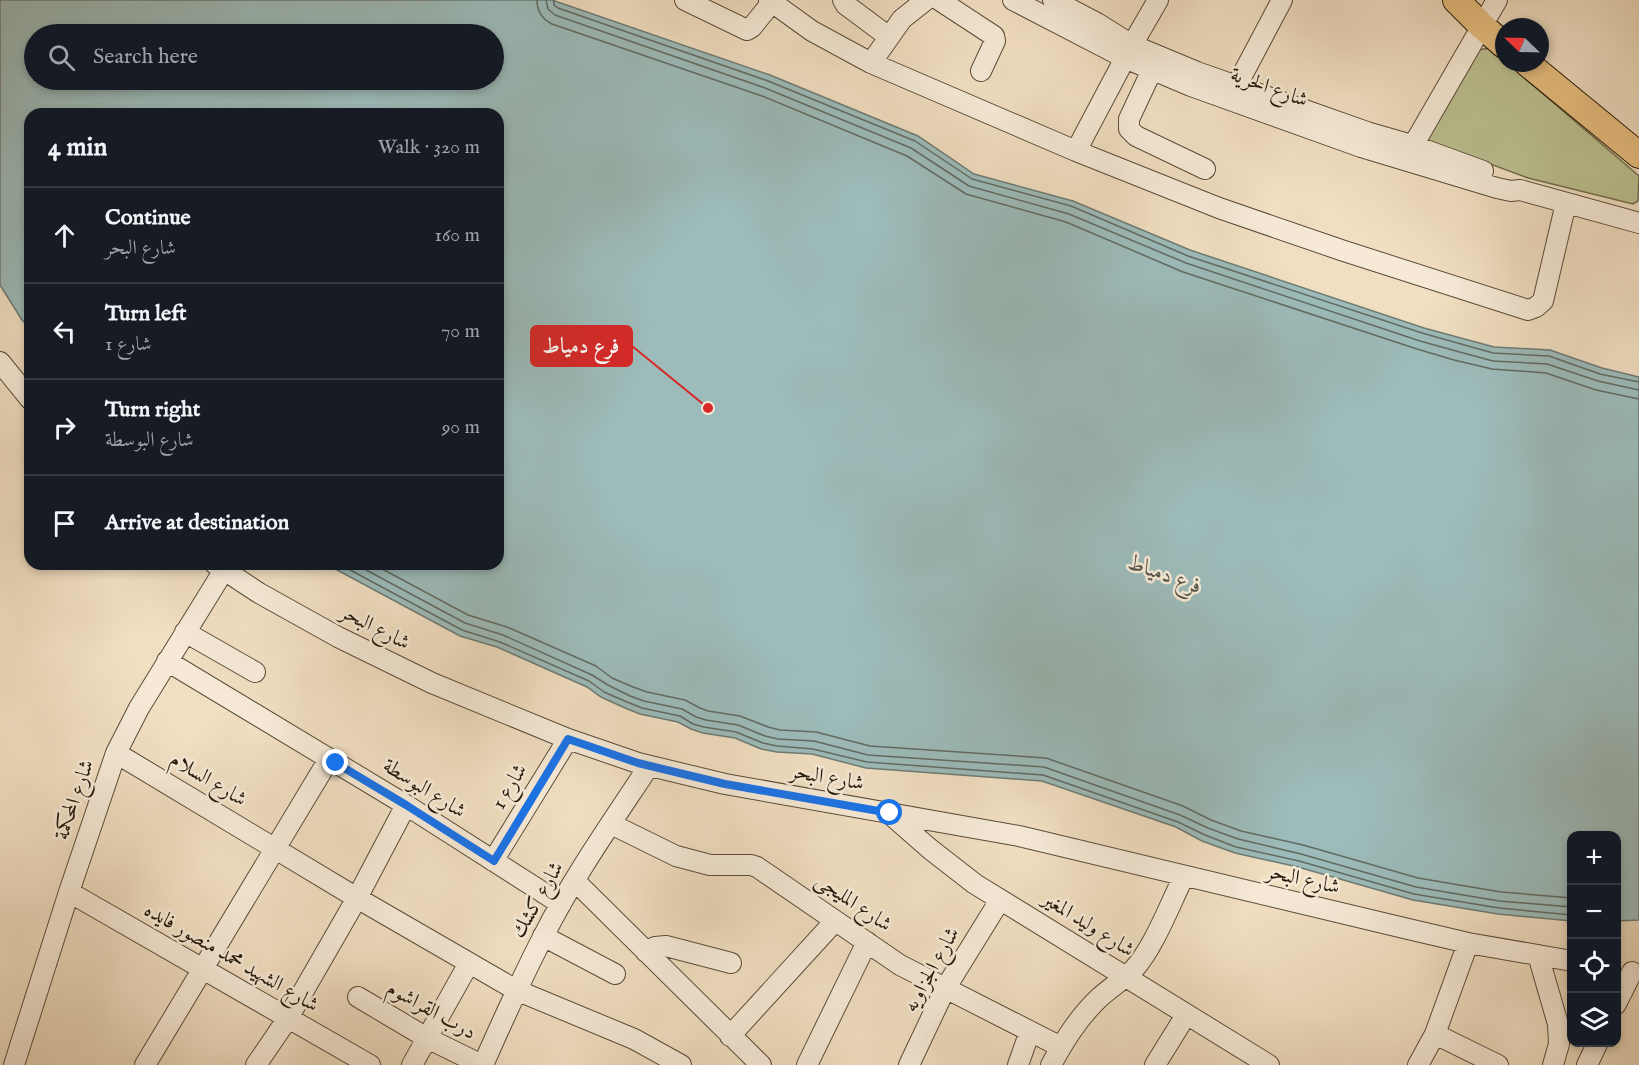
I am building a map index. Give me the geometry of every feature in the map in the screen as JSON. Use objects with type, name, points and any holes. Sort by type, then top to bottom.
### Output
[{"type":"main road","points":[[1456,0],[1495,37]]},
{"type":"main road","points":[[1538,72],[1639,155]]},
{"type":"street","points":[[685,0],[744,30],[752,27],[770,1],[812,31],[871,63],[1076,151],[1219,208],[1528,310],[1543,301],[1566,203]]},
{"type":"street","points":[[843,0],[846,5],[889,37]]},
{"type":"street","points":[[871,63],[902,19],[926,0]]},
{"type":"street","points":[[939,0],[994,36],[995,41],[981,71]]},
{"type":"street","name":"شارع الحرية","points":[[1013,0],[1092,31],[1129,51],[1194,79],[1361,147],[1408,153],[1500,178],[1520,190],[1639,223]]},
{"type":"street","name":"شارع الحرية","points":[[1053,0],[1092,31]]},
{"type":"street","points":[[1076,151],[1158,0]]},
{"type":"street","points":[[1236,87],[1282,0]]},
{"type":"street","points":[[1408,153],[1497,0]]},
{"type":"street","name":"شارع الحرية","points":[[1129,51],[1152,70],[1236,87],[1366,132],[1408,153]]},
{"type":"street","points":[[1152,70],[1129,119],[1129,129],[1136,136],[1205,169]]},
{"type":"street","points":[[0,362],[24,392]]},
{"type":"street","name":"شارع المحكمة","points":[[14,1065],[116,753],[139,708],[185,632],[218,570]]},
{"type":"street","name":"شارع البحر","points":[[224,570],[259,593],[349,642],[432,683],[568,739],[649,766],[725,784],[1019,836],[1468,943],[1567,960]]},
{"type":"street","points":[[185,632],[255,672]]},
{"type":"street","name":"شارع البوسطة","points":[[167,662],[406,805],[561,904]]},
{"type":"street","name":"شارع 1","points":[[494,861],[568,739]]},
{"type":"street","name":"شارع السلام","points":[[116,753],[357,898],[516,990],[634,1039],[681,1065]]},
{"type":"street","points":[[145,1065],[329,759]]},
{"type":"street","name":"شارع كشك","points":[[482,1065],[543,936],[575,881],[649,766]]},
{"type":"street","points":[[256,1065],[288,1018],[357,898],[406,805]]},
{"type":"street","name":"شارع وليد المغير","points":[[890,813],[930,849],[975,884],[1269,1065]]},
{"type":"street","name":"شارع المليجى","points":[[611,824],[676,856],[710,865],[757,867],[900,965],[1061,1047]]},
{"type":"street","points":[[1051,1065],[1081,1016],[1099,998],[1126,977],[1146,953],[1184,876]]},
{"type":"street","points":[[575,881],[761,1065]]},
{"type":"street","name":"شارع الشهيد محمد منصور فايده","points":[[69,892],[370,1065]]},
{"type":"street","name":"شارع الجزاويه","points":[[909,1065],[945,989],[1000,900]]},
{"type":"street","points":[[730,1036],[836,921]]},
{"type":"street","points":[[543,936],[615,974]]},
{"type":"street","points":[[807,1065],[867,942]]},
{"type":"street","points":[[1418,1065],[1435,1034],[1468,943]]},
{"type":"street","points":[[646,952],[656,947],[666,946],[731,963]]},
{"type":"street","points":[[1538,955],[1558,1024],[1559,1044],[1552,1065]]},
{"type":"street","points":[[412,1065],[470,963]]},
{"type":"street","points":[[1621,993],[1629,972]]},
{"type":"street","name":"درب القراشوم","points":[[358,997],[427,1038],[482,1065]]},
{"type":"street","points":[[1155,1065],[1186,1015]]},
{"type":"street","points":[[1018,1065],[1030,1031]]},
{"type":"street","points":[[1435,1034],[1498,1065]]},
{"type":"street","points":[[1587,1065],[1596,1047]]},
{"type":"green space","points":[[1490,48],[1495,53],[1495,72],[1518,72],[1639,176],[1638,201],[1633,204],[1528,178],[1423,139],[1478,50]]},
{"type":"water","points":[[0,0],[552,0],[770,75],[918,136],[974,174],[1073,201],[1190,250],[1424,328],[1494,347],[1550,350],[1602,368],[1639,377],[1639,920],[1621,921],[1621,831],[1567,831],[1567,921],[1498,914],[1413,900],[1298,867],[1235,853],[1202,841],[1176,827],[1042,781],[866,768],[812,754],[761,749],[735,738],[703,733],[678,722],[640,714],[601,697],[587,687],[497,647],[460,636],[337,570],[504,570],[504,108],[24,108],[24,322],[0,285]]},
{"type":"place","name":"فرع دمياط","points":[[708,408]]},
{"type":"route","points":[[336,763],[494,861],[568,739],[638,763],[725,784],[890,813]]}]
